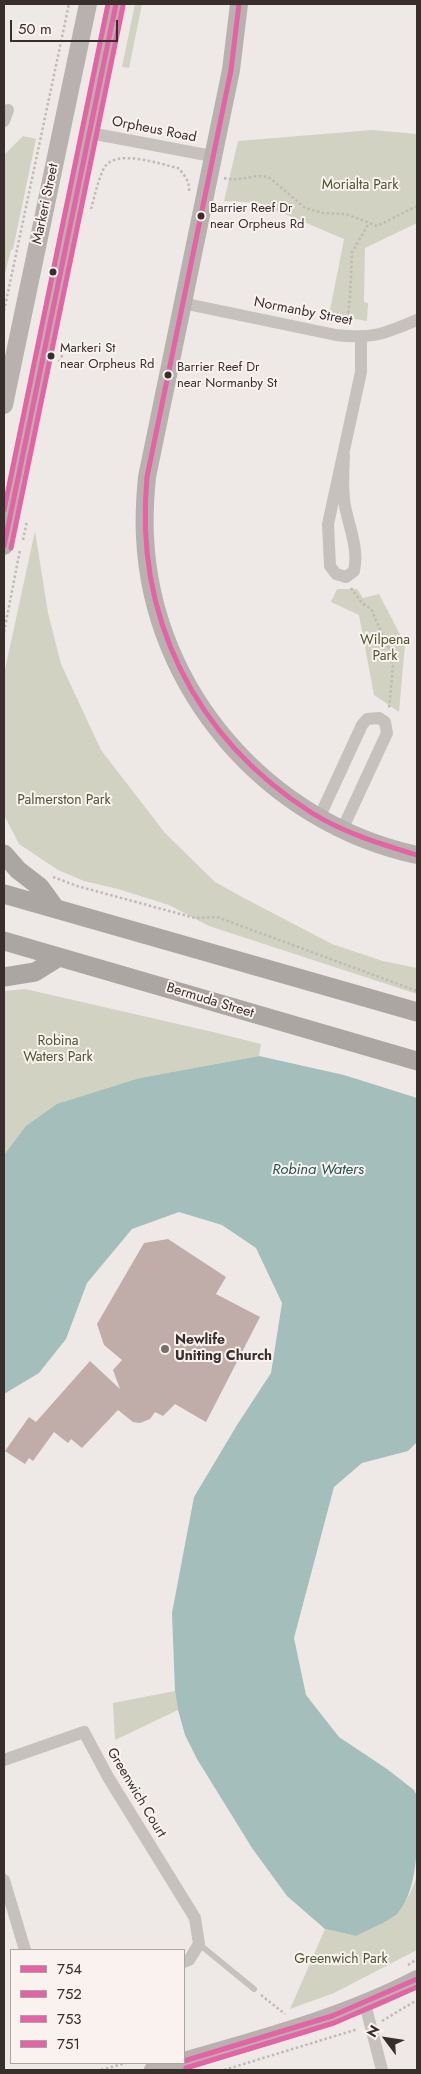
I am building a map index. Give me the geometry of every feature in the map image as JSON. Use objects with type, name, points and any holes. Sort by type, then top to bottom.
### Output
[{"type":"main road","points":[[4,854],[18,870],[40,887],[56,909]]},
{"type":"main road","points":[[4,894],[417,1012]]},
{"type":"main road","name":"Bermuda Street","points":[[4,941],[417,1061]]},
{"type":"main road","points":[[4,976],[35,972],[59,957]]},
{"type":"street","name":"Markeri Street","points":[[4,405],[88,4]]},
{"type":"street","name":"Markeri Street","points":[[4,546],[8,489],[90,133],[116,4]]},
{"type":"street","points":[[239,4],[231,70],[147,477],[144,510],[145,538],[153,592],[168,644],[194,697],[209,720],[238,754],[261,776],[318,818],[342,830],[396,850],[417,855]]},
{"type":"street","name":"Orpheus Road","points":[[90,133],[210,165]]},
{"type":"street","name":"Normanby Street","points":[[182,303],[361,338],[385,334],[417,320]]},
{"type":"street","points":[[344,456],[343,486],[356,564],[351,575],[343,577],[336,574],[330,566],[328,534],[331,506],[344,456],[361,372],[361,338]]},
{"type":"street","points":[[318,818],[362,725],[367,719],[374,717],[385,722],[386,736],[342,830]]},
{"type":"street","name":"Greenwich Court","points":[[4,1760],[84,1732],[108,1777],[194,1918],[199,1944]]},
{"type":"street","points":[[4,1880],[25,1949]]},
{"type":"street","points":[[185,1962],[189,1960],[199,1944]]},
{"type":"street","points":[[185,2061],[298,2027],[365,2004],[417,1979]]},
{"type":"street","points":[[365,2004],[382,2070]]},
{"type":"street","points":[[153,2070],[174,2064]]},
{"type":"lane","points":[[199,1944],[254,1989]]},
{"type":"path","points":[[4,311],[69,4]]},
{"type":"path","points":[[89,217],[104,168],[108,162],[120,157],[178,168],[184,174],[189,186],[188,196]]},
{"type":"path","points":[[210,165],[230,179],[263,175],[276,183],[305,208],[322,213],[346,214],[376,226],[417,206]]},
{"type":"path","points":[[346,336],[352,252],[369,222]]},
{"type":"path","points":[[58,364],[62,356],[64,341]]},
{"type":"path","points":[[343,577],[362,603],[371,609],[391,654],[389,716],[385,722]]},
{"type":"path","points":[[48,874],[77,886],[195,918],[217,917],[417,990]]},
{"type":"path","points":[[402,1968],[417,1959]]},
{"type":"path","points":[[254,1989],[285,2014]]},
{"type":"path","points":[[224,2070],[370,2026],[417,2000]]},
{"type":"path","points":[[276,2017],[293,2012]]},
{"type":"path","points":[[102,2070],[123,2064]]},
{"type":"green space","points":[[135,4],[142,4],[129,68],[122,67]]},
{"type":"green space","name":"Morialta Park","points":[[372,130],[417,134],[417,223],[365,248],[364,302],[368,303],[367,321],[329,315],[344,239],[259,203],[224,201],[238,141]]},
{"type":"green space","points":[[23,136],[36,139],[13,249],[11,250],[4,277],[4,155]]},
{"type":"green space","name":"Palmerston Park","points":[[35,531],[48,613],[61,664],[101,750],[165,833],[215,882],[242,897],[332,944],[383,961],[417,968],[417,994],[209,926],[169,905],[118,889],[84,881],[58,870],[19,844],[4,815],[4,674]]},
{"type":"green space","name":"Wilpena Park","points":[[337,589],[357,589],[363,598],[379,594],[405,644],[399,712],[374,695],[359,615],[331,602]]},
{"type":"green space","name":"Robina Waters Park","points":[[25,989],[261,1044],[259,1056],[140,1078],[4,1155],[4,991]]},
{"type":"green space","points":[[175,1691],[178,1710],[115,1740],[113,1703]]},
{"type":"green space","name":"Greenwich Park","points":[[417,1876],[417,1950],[334,1993],[290,2009],[325,1929],[356,1936],[387,1919],[401,1908]]},
{"type":"water","name":"Robina Waters","points":[[259,1056],[344,1075],[417,1098],[417,1442],[408,1451],[362,1463],[334,1487],[294,1638],[306,1695],[339,1737],[387,1769],[414,1790],[417,1796],[416,1858],[414,1874],[405,1903],[393,1917],[356,1936],[325,1929],[287,1896],[252,1848],[197,1759],[185,1735],[175,1691],[172,1613],[194,1497],[271,1373],[282,1303],[256,1248],[222,1225],[179,1212],[132,1229],[87,1283],[66,1339],[39,1373],[4,1394],[4,1155],[26,1126],[57,1104],[140,1078]]},
{"type":"building","points":[[168,1239],[226,1277],[216,1294],[260,1317],[206,1422],[175,1404],[163,1416],[155,1412],[150,1419],[140,1423],[133,1422],[118,1410],[82,1448],[71,1439],[68,1443],[54,1432],[33,1461],[29,1458],[25,1464],[5,1451],[29,1417],[36,1422],[90,1361],[120,1389],[113,1370],[122,1360],[104,1345],[97,1324],[144,1243]]},
{"type":"transit line","name":"751","points":[[4,510],[108,4]]},
{"type":"transit line","name":"752","points":[[4,546],[116,4]]},
{"type":"transit line","name":"754","points":[[239,4],[231,70],[147,477],[146,528],[151,578],[162,625],[180,669],[205,710],[235,748],[270,783],[312,813],[350,832],[417,855]]},
{"type":"transit line","name":"753","points":[[11,548],[123,6]]},
{"type":"transit line","name":"752","points":[[185,2061],[332,2016],[417,1979]]},
{"type":"transit line","name":"753","points":[[186,2068],[334,2023],[417,1987]]},
{"type":"place","name":"Barrier Reef Dr near Orpheus Rd","points":[[201,216]]},
{"type":"place","name":"Markeri St near Orpheus Rd","points":[[51,356]]},
{"type":"place","name":"Barrier Reef Dr near Normanby St","points":[[168,375]]},
{"type":"place","name":"Newlife Uniting Church","points":[[165,1349]]}]
